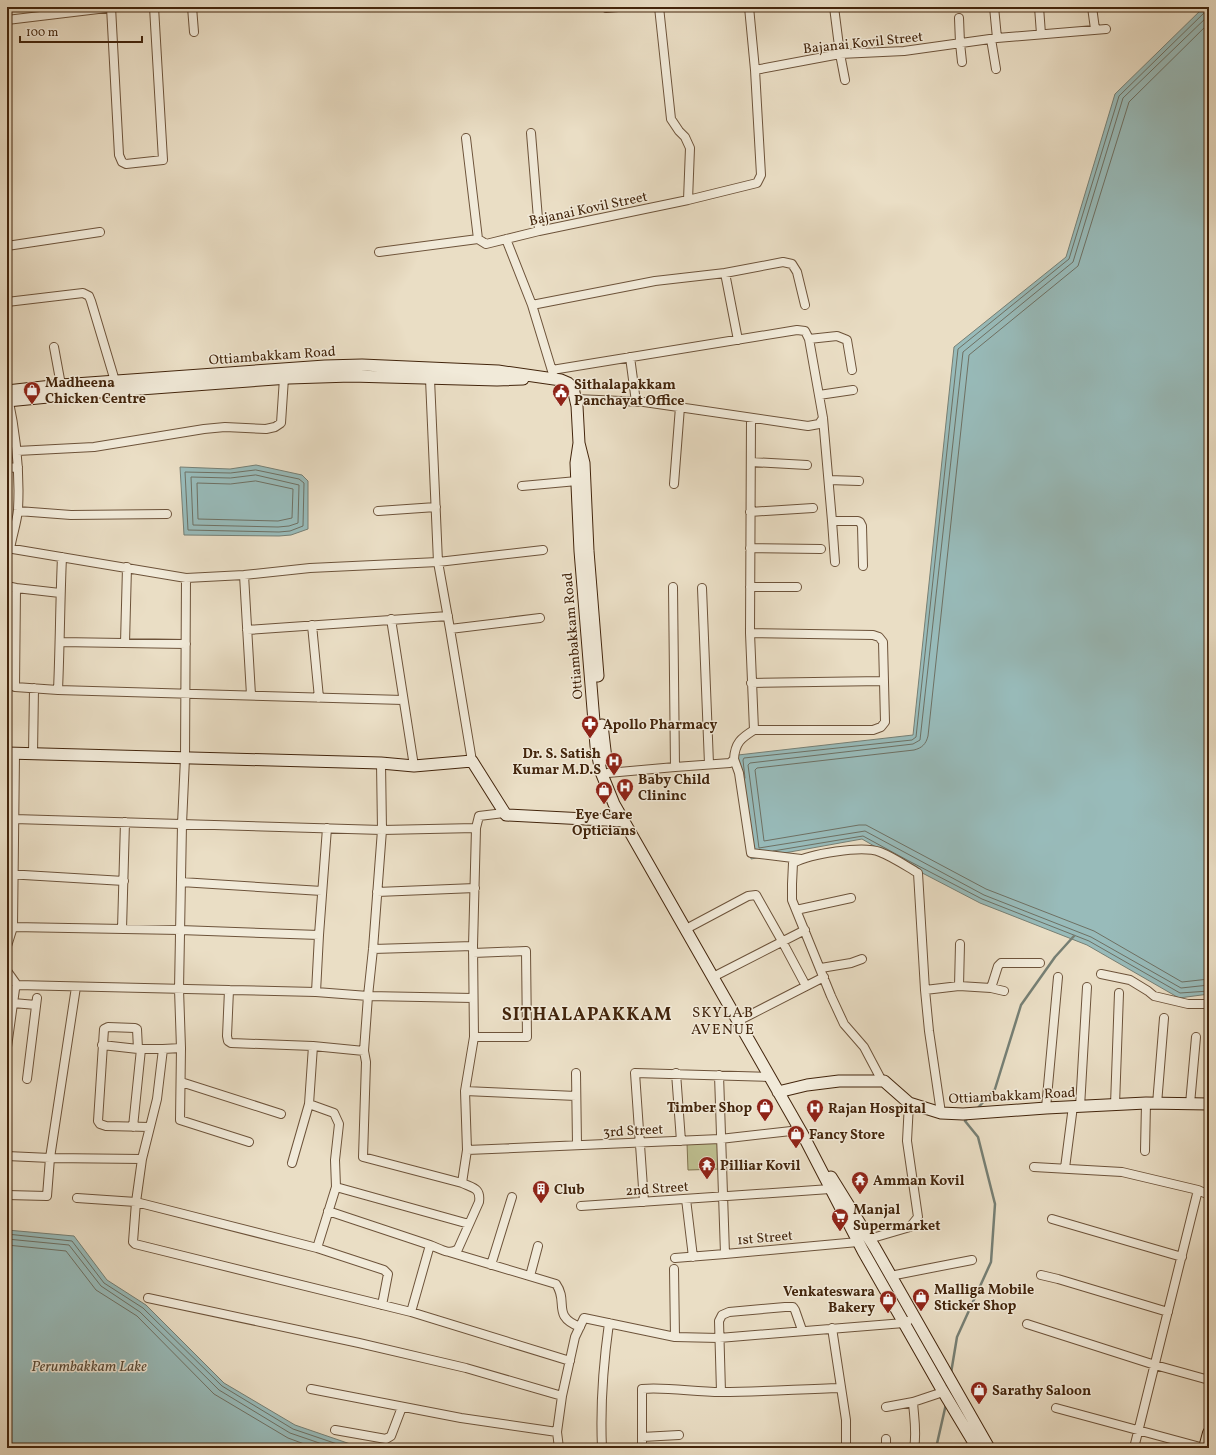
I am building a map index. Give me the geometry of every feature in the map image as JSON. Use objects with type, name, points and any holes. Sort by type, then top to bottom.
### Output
[{"type":"main road","points":[[1204,1448],[1209,1433]]},
{"type":"street","points":[[7,20],[112,7],[119,155],[122,162],[126,164],[163,160],[154,7]]},
{"type":"street","points":[[192,7],[194,32]]},
{"type":"street","points":[[606,8],[618,7]]},
{"type":"street","points":[[659,7],[672,119],[679,131],[685,137],[690,148],[688,200]]},
{"type":"street","points":[[749,7],[755,70]]},
{"type":"street","points":[[834,7],[845,80]]},
{"type":"street","points":[[994,7],[996,69]]},
{"type":"street","points":[[1039,7],[1041,34]]},
{"type":"street","points":[[1092,7],[1095,29]]},
{"type":"street","points":[[959,18],[962,62]]},
{"type":"street","name":"Bajanai Kovil Street","points":[[379,252],[478,239],[486,244],[539,231],[757,184],[761,175],[755,70],[840,54],[904,51],[994,39],[1106,29]]},
{"type":"street","points":[[531,133],[539,231]]},
{"type":"street","points":[[466,138],[478,239]]},
{"type":"street","points":[[7,246],[100,232]]},
{"type":"street","points":[[506,239],[532,305],[553,374],[630,357],[797,330],[805,331],[809,338],[823,418],[835,562]]},
{"type":"street","points":[[532,305],[655,281],[725,273],[783,262],[792,264],[797,272],[805,305]]},
{"type":"street","points":[[725,273],[738,340]]},
{"type":"street","points":[[7,302],[83,293],[88,296],[91,301],[115,381]]},
{"type":"street","points":[[809,338],[837,336],[846,340],[852,370]]},
{"type":"street","points":[[54,347],[61,385]]},
{"type":"street","points":[[630,357],[636,402]]},
{"type":"street","name":"Ottiambakkam Road","points":[[7,397],[61,385],[325,366],[362,365],[498,372],[540,377]]},
{"type":"street","name":"Ottiambakkam Road","points":[[7,397],[100,392],[284,378],[351,376],[508,380],[540,377],[553,374],[568,383],[573,388],[576,399],[579,443],[584,463],[595,638],[604,746],[608,773],[624,821]]},
{"type":"street","points":[[18,451],[94,447],[225,427],[266,429],[275,427],[281,423],[284,378]]},
{"type":"street","points":[[430,378],[438,562],[472,761],[504,813]]},
{"type":"street","points":[[819,395],[853,390]]},
{"type":"street","points":[[7,397],[18,451],[18,511],[8,548],[186,578],[244,575],[310,568],[438,562],[543,550]]},
{"type":"street","points":[[576,399],[636,402],[680,407],[808,426],[819,424],[823,418]]},
{"type":"street","points":[[674,484],[680,407]]},
{"type":"street","points":[[751,418],[750,633],[754,730]]},
{"type":"street","name":"Ottiambakkam Road","points":[[579,443],[576,463],[580,551],[596,746],[601,772],[608,790],[614,804],[801,1133],[858,1242],[908,1320],[945,1372],[989,1448]]},
{"type":"street","points":[[750,462],[807,464]]},
{"type":"street","points":[[7,468],[18,467]]},
{"type":"street","points":[[829,480],[859,481]]},
{"type":"street","points":[[522,486],[577,481]]},
{"type":"street","points":[[378,510],[436,508]]},
{"type":"street","points":[[750,512],[813,508]]},
{"type":"street","points":[[18,511],[70,515],[167,514]]},
{"type":"street","points":[[832,521],[860,522],[863,566]]},
{"type":"street","points":[[750,548],[821,549]]},
{"type":"street","points":[[58,690],[62,557]]},
{"type":"street","points":[[125,643],[127,567]]},
{"type":"street","points":[[244,575],[251,696]]},
{"type":"street","points":[[186,578],[185,758],[182,824],[179,989],[181,1048],[180,1120],[249,1142]]},
{"type":"street","points":[[7,586],[60,592]]},
{"type":"street","points":[[673,587],[675,767]]},
{"type":"street","points":[[750,587],[797,587]]},
{"type":"street","points":[[16,588],[11,687],[58,690],[403,700]]},
{"type":"street","points":[[702,588],[709,764]]},
{"type":"street","points":[[247,630],[448,616]]},
{"type":"street","points":[[450,629],[540,618]]},
{"type":"street","points":[[391,619],[414,766]]},
{"type":"street","points":[[312,625],[319,698]]},
{"type":"street","points":[[750,633],[873,635],[879,637],[883,642],[885,722],[881,727],[873,730],[754,730],[744,737],[735,749],[734,759],[740,773],[751,852],[800,859]]},
{"type":"street","points":[[60,642],[186,644]]},
{"type":"street","points":[[751,683],[884,681]]},
{"type":"street","points":[[33,754],[34,688]]},
{"type":"street","points":[[7,946],[13,927],[10,875],[11,831],[14,819],[11,753],[381,763],[414,766],[472,761]]},
{"type":"street","points":[[608,773],[730,763],[734,759]]},
{"type":"street","points":[[381,763],[382,830],[364,1051],[366,1062],[362,1157],[462,1183],[477,1190],[480,1195],[479,1202],[458,1249],[454,1252],[449,1252]]},
{"type":"street","points":[[462,1183],[467,1150],[466,1091],[474,1037],[473,950],[476,828],[479,816],[504,813],[506,815],[624,821]]},
{"type":"street","points":[[14,819],[382,830],[476,828]]},
{"type":"street","points":[[122,929],[125,822]]},
{"type":"street","points":[[316,992],[327,828]]},
{"type":"street","points":[[778,1092],[807,1084],[839,1081],[882,1081],[864,1047],[844,1024],[792,900],[793,863],[800,859],[848,849],[880,852],[918,873],[929,1031],[942,1113]]},
{"type":"street","points":[[10,875],[124,881]]},
{"type":"street","points":[[181,882],[322,891]]},
{"type":"street","points":[[377,892],[475,888]]},
{"type":"street","points":[[686,929],[748,896],[756,895],[806,986]]},
{"type":"street","points":[[796,910],[851,898]]},
{"type":"street","points":[[13,927],[319,934]]},
{"type":"street","points":[[713,977],[805,930]]},
{"type":"street","points":[[959,986],[960,944]]},
{"type":"street","points":[[373,949],[526,951],[527,1037],[474,1037]]},
{"type":"street","points":[[821,968],[862,959]]},
{"type":"street","points":[[991,988],[998,966],[1002,963],[1040,963]]},
{"type":"street","points":[[7,971],[17,986]]},
{"type":"street","points":[[1101,974],[1130,980],[1148,990],[1154,996],[1188,1004],[1209,1004]]},
{"type":"street","points":[[738,1021],[824,977]]},
{"type":"street","points":[[1046,1108],[1058,977]]},
{"type":"street","points":[[17,986],[316,992],[368,996],[474,998]]},
{"type":"street","points":[[7,1047],[15,989],[17,986]]},
{"type":"street","points":[[925,990],[959,986],[991,988],[1004,991]]},
{"type":"street","points":[[7,1195],[47,1196],[50,1158],[76,987]]},
{"type":"street","points":[[1065,1168],[1077,1107],[1087,987]]},
{"type":"street","points":[[229,990],[228,1040],[232,1043],[313,1046],[364,1051]]},
{"type":"street","points":[[1115,1105],[1119,993]]},
{"type":"street","points":[[13,1003],[37,1002],[27,1079]]},
{"type":"street","points":[[1144,1151],[1164,1018]]},
{"type":"street","points":[[133,1127],[139,1049],[137,1029],[108,1027],[104,1029],[102,1045],[98,1121],[100,1124],[106,1126],[133,1127],[150,1127]]},
{"type":"street","points":[[1190,1104],[1196,1037]]},
{"type":"street","points":[[102,1045],[139,1049],[181,1048]]},
{"type":"street","points":[[292,1163],[310,1104],[313,1046]]},
{"type":"street","points":[[163,1049],[157,1099],[142,1159],[136,1202],[133,1242],[136,1244],[411,1312],[570,1361]]},
{"type":"street","points":[[576,1072],[577,1145]]},
{"type":"street","points":[[644,1202],[635,1073],[676,1073],[770,1077]]},
{"type":"street","points":[[676,1073],[681,1141]]},
{"type":"street","points":[[719,1075],[720,1139],[726,1254]]},
{"type":"street","name":"Ottiambakkam Road","points":[[882,1081],[909,1103],[942,1113],[963,1114],[1151,1103],[1209,1104]]},
{"type":"street","points":[[181,1082],[281,1114]]},
{"type":"street","points":[[466,1091],[576,1096]]},
{"type":"street","points":[[869,1239],[910,1227],[918,1217],[907,1141],[909,1103]]},
{"type":"street","points":[[310,1104],[334,1113],[339,1124],[335,1160],[336,1187],[317,1248]]},
{"type":"street","name":"Ottiambakkam Road","points":[[801,1133],[830,1174],[890,1276],[908,1320],[943,1393],[977,1448]]},
{"type":"street","name":"3rd Street","points":[[467,1150],[681,1141],[801,1133]]},
{"type":"street","points":[[7,1156],[142,1159]]},
{"type":"street","points":[[1034,1167],[1122,1172],[1198,1190],[1209,1195]]},
{"type":"street","points":[[336,1187],[469,1224]]},
{"type":"street","name":"2nd Street","points":[[580,1206],[830,1189]]},
{"type":"street","points":[[1134,1448],[1198,1190]]},
{"type":"street","points":[[491,1265],[512,1197]]},
{"type":"street","points":[[77,1198],[136,1202],[317,1248],[384,1270],[388,1274],[382,1305]]},
{"type":"street","points":[[686,1199],[693,1256]]},
{"type":"street","points":[[328,1212],[449,1252],[556,1284],[560,1290],[562,1312],[571,1324],[580,1327]]},
{"type":"street","points":[[1052,1219],[1182,1257]]},
{"type":"street","name":"1st Street","points":[[675,1258],[858,1242]]},
{"type":"street","points":[[411,1312],[430,1245]]},
{"type":"street","points":[[530,1276],[538,1246]]},
{"type":"street","points":[[890,1276],[972,1260]]},
{"type":"street","points":[[674,1269],[675,1337]]},
{"type":"street","points":[[1040,1275],[1168,1312]]},
{"type":"street","points":[[148,1298],[375,1346],[466,1368],[562,1396]]},
{"type":"street","points":[[721,1392],[719,1321],[722,1315],[729,1312],[785,1306],[793,1307],[802,1330]]},
{"type":"street","points":[[559,1448],[557,1432],[562,1396],[575,1336],[584,1318],[675,1337],[719,1338],[908,1320]]},
{"type":"street","points":[[602,1448],[601,1411],[604,1360],[610,1324]]},
{"type":"street","points":[[1028,1324],[1155,1365],[1209,1380]]},
{"type":"street","points":[[832,1328],[846,1420],[846,1448]]},
{"type":"street","points":[[642,1448],[642,1389],[661,1388],[721,1392],[840,1388]]},
{"type":"street","points":[[311,1389],[461,1418],[557,1432]]},
{"type":"street","points":[[886,1407],[913,1402],[943,1393]]},
{"type":"street","points":[[913,1402],[915,1424],[914,1448]]},
{"type":"street","points":[[335,1430],[386,1439],[391,1436],[402,1407]]},
{"type":"street","points":[[1056,1408],[1204,1448]]},
{"type":"street","points":[[642,1437],[679,1435]]},
{"type":"street","points":[[886,1439],[886,1448]]},
{"type":"green space","points":[[720,1142],[720,1169],[688,1170],[687,1143]]},
{"type":"water","points":[[1204,7],[1209,7],[1209,994],[1179,998],[1087,945],[980,903],[905,864],[862,839],[751,859],[738,755],[913,735],[954,347],[1066,257],[1115,94]]},
{"type":"water","points":[[256,465],[302,475],[308,481],[308,529],[291,535],[279,536],[184,535],[180,467],[230,469]]},
{"type":"water","name":"Perumbakkam Lake","points":[[7,1230],[74,1236],[107,1280],[146,1305],[224,1383],[295,1425],[362,1448],[7,1448]]},
{"type":"waterway","points":[[976,1110],[995,1089],[1021,1005],[1055,957],[1074,936]]},
{"type":"waterway","points":[[951,1373],[957,1337],[991,1262],[995,1204],[978,1137],[965,1121],[968,1118]]},
{"type":"waterway","points":[[936,1448],[946,1404]]},
{"type":"place","name":"Madheena Chicken Centre","points":[[32,405]]},
{"type":"place","name":"Sithalapakkam Panchayat Office","points":[[561,407]]},
{"type":"place","name":"Apollo Pharmacy","points":[[590,739]]},
{"type":"place","name":"Dr. S. Satish Kumar M.D.S","points":[[614,776]]},
{"type":"place","name":"Baby Child Clininc","points":[[625,802]]},
{"type":"place","name":"Eye Care Opticians","points":[[604,805]]},
{"type":"place","name":"Timber Shop","points":[[765,1122]]},
{"type":"place","name":"Rajan Hospital","points":[[815,1123]]},
{"type":"place","name":"Fancy Store","points":[[796,1149]]},
{"type":"place","name":"Pilliar Kovil","points":[[707,1180]]},
{"type":"place","name":"Amman Kovil","points":[[860,1195]]},
{"type":"place","name":"Club","points":[[541,1204]]},
{"type":"place","name":"Manjal Supermarket","points":[[840,1232]]},
{"type":"place","name":"Malliga Mobile Sticker Shop","points":[[921,1312]]},
{"type":"place","name":"Venkateswara Bakery","points":[[888,1314]]},
{"type":"place","name":"Sarathy Saloon","points":[[979,1405]]},
{"type":"district","name":"SITHALAPAKKAM","points":[[587,1014]]},
{"type":"district","name":"SKYLAB AVENUE","points":[[723,1020]]}]
